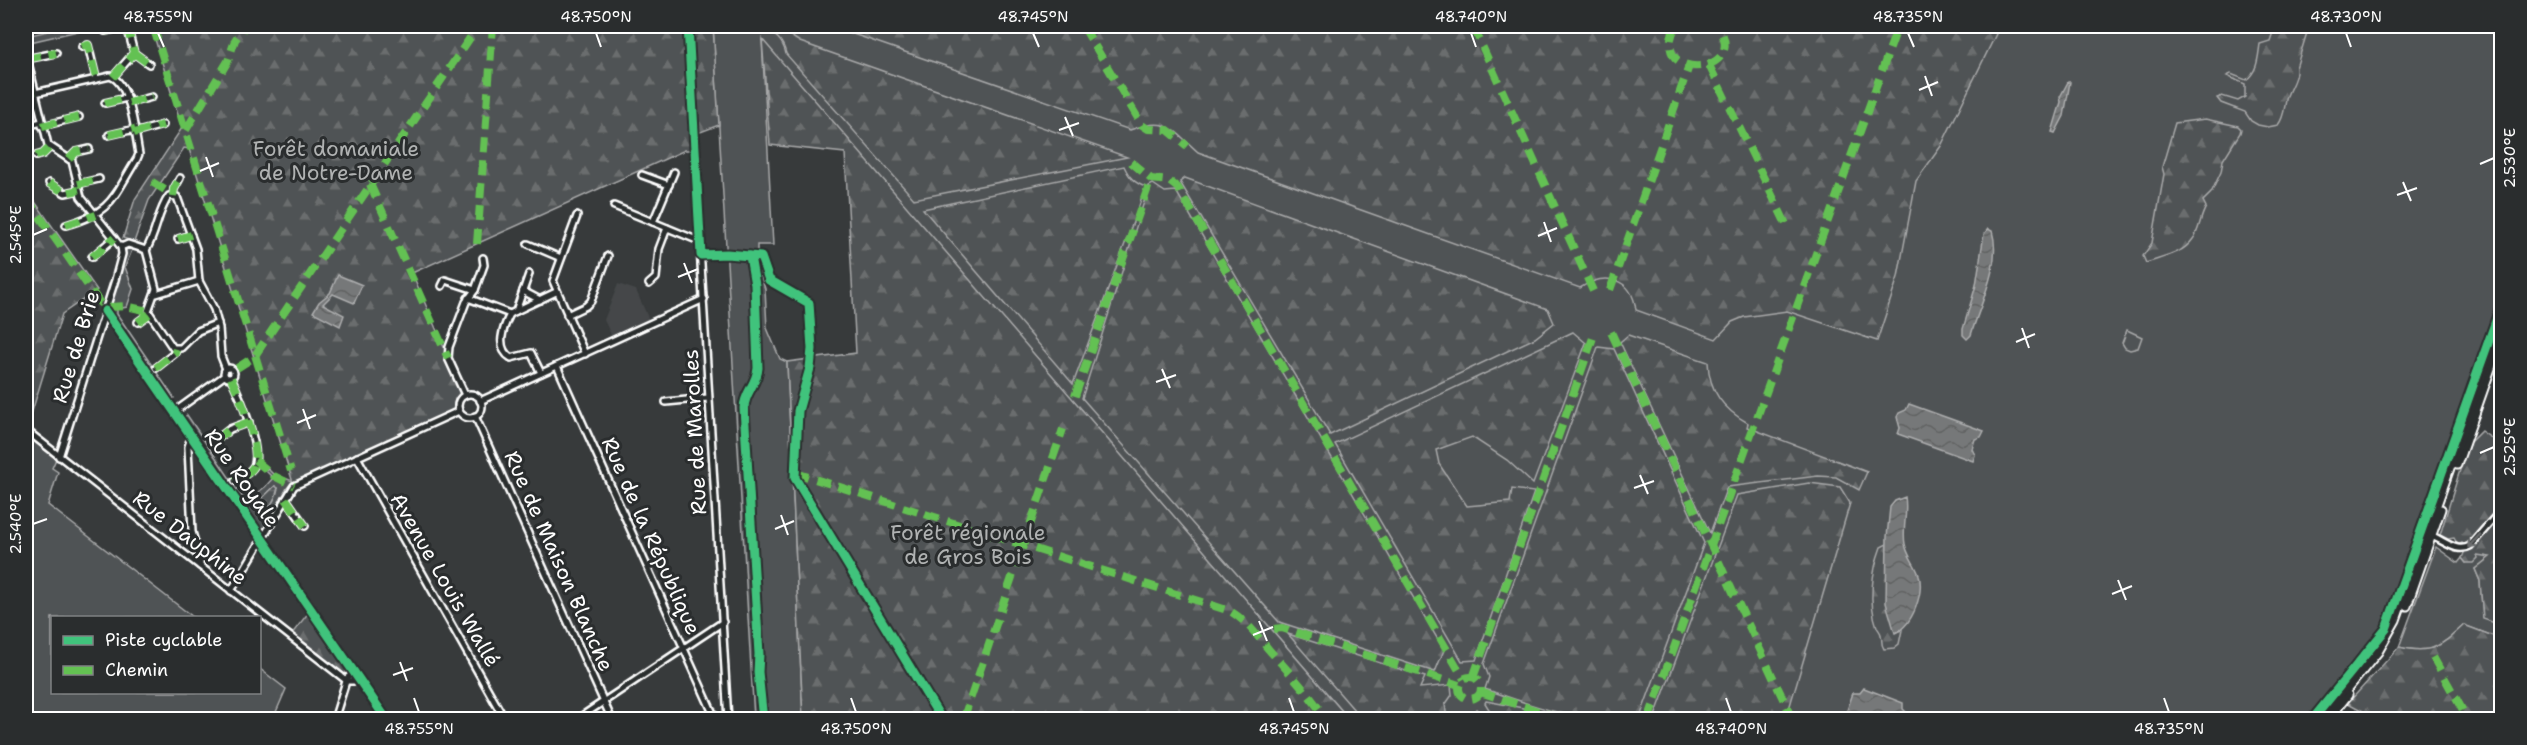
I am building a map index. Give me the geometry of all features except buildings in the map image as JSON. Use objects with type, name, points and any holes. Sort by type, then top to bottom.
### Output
[{"type":"main road","points":[[2322,720],[2378,652],[2393,627],[2430,536],[2502,322]]},
{"type":"main road","points":[[2328,720],[2381,655],[2396,630],[2502,337]]},
{"type":"street","points":[[105,31],[127,26],[134,52],[149,64]]},
{"type":"street","points":[[82,47],[88,45],[96,78]]},
{"type":"street","points":[[113,77],[134,52]]},
{"type":"street","points":[[56,53],[26,57],[42,124],[50,147],[74,165],[81,197],[122,247],[128,243],[146,250]]},
{"type":"street","points":[[26,94],[96,78],[113,77],[123,84],[128,100],[139,154],[137,159],[108,206],[96,215],[66,225]]},
{"type":"street","name":"Rue de Marolles","points":[[691,95],[728,720]]},
{"type":"street","points":[[105,103],[152,97]]},
{"type":"street","points":[[30,124],[79,117]]},
{"type":"street","points":[[109,135],[163,125]]},
{"type":"street","points":[[36,156],[43,154],[50,147]]},
{"type":"street","points":[[69,159],[73,153],[89,149]]},
{"type":"street","points":[[653,222],[674,172]]},
{"type":"street","points":[[642,175],[669,185]]},
{"type":"street","points":[[49,183],[65,193],[99,178]]},
{"type":"street","points":[[173,196],[180,178]]},
{"type":"street","points":[[173,196],[169,196],[162,208],[157,227],[146,250],[156,294],[148,311],[170,346],[176,349]]},
{"type":"street","points":[[173,196],[180,201],[196,249],[199,281],[214,309],[218,323],[221,356],[228,377],[240,396],[249,422],[255,465],[235,481]]},
{"type":"street","points":[[614,206],[699,241]]},
{"type":"street","points":[[577,216],[553,281],[585,354]]},
{"type":"street","points":[[649,284],[656,278],[659,249],[667,228]]},
{"type":"street","points":[[178,239],[191,235]]},
{"type":"street","points":[[92,256],[114,238]]},
{"type":"street","points":[[528,244],[561,258]]},
{"type":"street","name":"Rue de Brie","points":[[59,457],[105,311],[122,247]]},
{"type":"street","points":[[701,255],[727,254]]},
{"type":"street","points":[[567,315],[591,301],[608,256]]},
{"type":"street","points":[[465,395],[448,358],[449,347],[468,298],[475,290],[484,265],[483,258]]},
{"type":"street","points":[[529,274],[502,334],[502,347],[506,355],[511,358],[531,353],[542,373]]},
{"type":"street","points":[[442,286],[445,280],[475,290]]},
{"type":"street","points":[[156,294],[199,281]]},
{"type":"street","points":[[523,291],[540,300]]},
{"type":"street","points":[[468,298],[513,312],[556,292]]},
{"type":"street","points":[[480,401],[704,299]]},
{"type":"street","name":"Rue Royale","points":[[105,311],[350,665],[354,676],[363,685],[387,720]]},
{"type":"street","points":[[138,322],[149,314]]},
{"type":"street","points":[[156,368],[175,353],[176,349],[186,344],[198,331],[218,323]]},
{"type":"street","name":"Rue de la République","points":[[557,366],[716,720]]},
{"type":"street","points":[[174,412],[234,375],[233,370],[226,369]]},
{"type":"street","points":[[465,395],[476,396],[480,401],[481,408],[475,416],[464,417],[459,411],[459,400],[465,395]]},
{"type":"street","points":[[666,402],[708,398]]},
{"type":"street","points":[[231,591],[294,486],[459,411]]},
{"type":"street","name":"Rue de Maison Blanche","points":[[475,416],[612,720]]},
{"type":"street","points":[[216,440],[230,429],[249,422]]},
{"type":"street","name":"Rue Dauphine","points":[[26,430],[347,681]]},
{"type":"street","points":[[191,437],[188,447],[192,532],[200,566]]},
{"type":"street","name":"Avenue Louis Wallé","points":[[357,457],[505,720]]},
{"type":"street","points":[[286,499],[305,526]]},
{"type":"street","points":[[2430,536],[2458,550],[2465,549],[2502,509]]},
{"type":"street","points":[[576,720],[723,622]]},
{"type":"street","points":[[334,720],[347,681],[354,676]]},
{"type":"shaded area","points":[[618,284],[636,290],[649,320],[612,337],[604,320]]},
{"type":"green space","points":[[76,26],[78,31],[26,43],[26,36]]},
{"type":"green space","name":"Forêt domaniale de Notre-Dame","points":[[151,26],[713,26],[719,125],[695,134],[692,150],[685,150],[412,273],[461,387],[457,409],[294,486],[189,149],[184,148],[149,200],[134,242],[123,238],[135,199],[182,128]]},
{"type":"green space","points":[[713,26],[2501,26],[2501,294],[2409,561],[2382,630],[2308,719],[1349,719],[762,40],[773,245],[757,245],[757,263],[765,289],[767,328],[780,359],[787,362],[803,719],[754,719]]},
{"type":"green space","points":[[763,26],[775,26],[800,42],[1127,157],[914,199],[786,54],[778,38],[762,28]]},
{"type":"green space","points":[[830,26],[1991,26],[1996,34],[1941,146],[1916,181],[1898,277],[1877,341],[1787,311],[1744,317],[1732,322],[1716,339],[1636,310],[1629,290],[1616,281],[1599,280],[1580,288],[1198,152],[1181,136],[1161,124],[1130,130]]},
{"type":"green space","points":[[2275,26],[2309,26],[2282,118],[2278,125],[2268,127],[2258,125],[2251,121],[2245,112],[2221,103],[2217,98],[2222,96],[2238,101],[2245,97],[2245,84],[2227,76],[2231,74],[2246,80],[2250,76],[2257,64],[2260,44],[2270,41]]},
{"type":"green space","name":"Forêt régionale de Gros Bois","points":[[762,39],[1349,719],[803,719],[787,362],[856,353],[845,153],[770,145]]},
{"type":"green space","points":[[2205,119],[2238,126],[2241,129],[2240,133],[2223,160],[2221,172],[2211,193],[2203,201],[2206,207],[2193,239],[2178,252],[2146,263],[2143,256],[2152,243],[2164,174],[2162,167],[2175,123]]},
{"type":"green space","points":[[1124,166],[1132,179],[1146,187],[1073,384],[923,209]]},
{"type":"green space","points":[[1185,178],[1548,309],[1554,323],[1535,338],[1330,435],[1180,182]]},
{"type":"green space","points":[[1153,184],[1165,192],[1176,191],[1444,650],[1435,672],[1279,622],[1082,398],[1149,186]]},
{"type":"green space","points":[[26,189],[97,290],[62,314],[26,431]]},
{"type":"green space","points":[[129,247],[133,248],[125,267],[133,289],[127,307],[117,309],[117,314],[174,398],[171,401],[109,312],[126,250]]},
{"type":"green space","points":[[2127,330],[2142,337],[2138,348],[2130,350],[2125,348],[2122,343]]},
{"type":"green space","points":[[1573,332],[1586,343],[1533,484],[1507,460],[1472,437],[1436,450],[1439,464],[1467,506],[1510,502],[1512,489],[1534,492],[1476,660],[1462,661],[1335,444]]},
{"type":"green space","points":[[1628,335],[1708,362],[1711,382],[1719,398],[1731,412],[1748,423],[1747,427],[1867,472],[1859,490],[1836,477],[1818,476],[1727,487],[1710,533],[1620,342]]},
{"type":"green space","points":[[1598,347],[1614,349],[1704,543],[1640,717],[1620,719],[1600,719],[1561,713],[1485,689],[1489,677],[1484,664]]},
{"type":"green space","points":[[187,415],[246,501],[273,478],[266,471],[268,469],[273,474],[293,481],[265,527],[259,531],[182,419]],"holes":[[[275,486],[278,488],[266,511],[255,505]]]},
{"type":"green space","points":[[2481,431],[2501,445],[2501,625],[2483,619],[2480,581],[2475,569],[2490,557],[2477,555],[2478,558],[2473,563],[2466,563],[2462,558],[2466,548],[2462,543],[2458,545],[2454,538],[2448,539],[2440,535],[2468,444]]},
{"type":"green space","points":[[26,435],[56,459],[52,468],[58,472],[48,505],[192,616],[51,616],[51,694],[261,694],[261,670],[286,689],[273,719],[26,719]]},
{"type":"green space","points":[[1809,483],[1840,487],[1850,503],[1786,719],[1654,719],[1737,495]]},
{"type":"green space","points":[[275,486],[278,488],[272,504],[259,513],[255,505]]},
{"type":"green space","points":[[1887,544],[1889,588],[1895,632],[1902,630],[1899,644],[1894,648],[1884,649],[1874,617],[1872,597],[1873,576],[1878,556],[1881,547]]},
{"type":"green space","points":[[2436,547],[2458,563],[2462,558],[2466,563],[2476,554],[2491,556],[2475,569],[2480,581],[2483,618],[2501,625],[2501,639],[2464,625],[2435,647],[2420,650],[2399,647]]},
{"type":"green space","points":[[309,612],[346,666],[346,673],[342,675],[291,635]]},
{"type":"green space","points":[[2464,625],[2501,639],[2501,719],[2378,719],[2348,703],[2399,647],[2420,650],[2435,647]]},
{"type":"green space","points":[[1288,634],[1425,677],[1420,688],[1451,685],[1452,695],[1445,705],[1447,718],[1456,713],[1463,717],[1470,717],[1477,709],[1483,719],[1460,719],[1457,716],[1455,720],[1362,719]]},
{"type":"green space","points":[[1486,701],[1523,708],[1556,719],[1495,719]]},
{"type":"water","points":[[2070,82],[2064,116],[2055,133],[2052,132],[2061,102],[2060,97]]},
{"type":"water","points":[[1988,229],[1992,231],[1994,243],[1992,270],[1971,335],[1967,339],[1963,335],[1963,329],[1976,285],[1984,234]]},
{"type":"water","points":[[338,275],[362,285],[354,303],[333,294],[323,304],[344,315],[340,326],[313,312],[319,302],[330,293]]},
{"type":"water","points":[[1909,404],[1984,431],[1981,437],[1975,439],[1972,449],[1975,455],[1973,461],[1898,434],[1900,428],[1897,417],[1899,413],[1906,410]]},
{"type":"water","points":[[1905,497],[1905,544],[1919,575],[1920,591],[1912,616],[1895,633],[1886,603],[1887,537],[1890,507],[1895,501]]},
{"type":"water","points":[[1864,688],[1903,703],[1903,709],[1907,713],[1905,719],[1844,719],[1853,693],[1860,693]]},
{"type":"marked path","points":[[105,31],[127,26]]},
{"type":"marked path","points":[[113,77],[134,53],[127,26]]},
{"type":"marked path","points":[[153,26],[291,471]]},
{"type":"marked path","points":[[186,130],[228,61],[235,40],[245,26]]},
{"type":"marked path","points":[[237,368],[254,357],[478,26]]},
{"type":"marked path","points":[[477,244],[493,26]]},
{"type":"marked path","points":[[1083,26],[1142,125],[1148,129],[1168,130],[1187,146]]},
{"type":"marked path","points":[[1473,26],[1593,291]]},
{"type":"marked path","points":[[1676,26],[1670,44],[1674,57],[1685,64],[1698,66],[1711,63],[1721,55],[1725,43],[1718,26]]},
{"type":"marked path","points":[[1648,720],[1898,26]]},
{"type":"marked path","points":[[82,47],[88,45],[96,78]]},
{"type":"marked path","points":[[26,59],[56,53]]},
{"type":"marked path","points":[[134,53],[149,64]]},
{"type":"marked path","points":[[1709,65],[1786,224]]},
{"type":"marked path","points":[[1610,290],[1689,66]]},
{"type":"marked path","points":[[26,94],[35,91]]},
{"type":"marked path","points":[[129,103],[152,97]]},
{"type":"marked path","points":[[105,103],[127,98]]},
{"type":"marked path","points":[[42,126],[79,117]]},
{"type":"marked path","points":[[134,133],[163,125]]},
{"type":"marked path","points":[[109,135],[135,129]]},
{"type":"marked path","points":[[36,156],[43,154],[50,147]]},
{"type":"marked path","points":[[69,159],[76,152],[89,149]]},
{"type":"marked path","points":[[1131,162],[1151,179],[1169,181],[1178,188],[1464,679]]},
{"type":"marked path","points":[[173,196],[180,178]]},
{"type":"marked path","points":[[78,184],[99,179]]},
{"type":"marked path","points":[[1075,396],[1151,179]]},
{"type":"marked path","points":[[152,182],[168,192],[169,196]]},
{"type":"marked path","points":[[49,183],[65,193],[79,190]]},
{"type":"marked path","points":[[370,184],[448,358]]},
{"type":"marked path","points":[[26,197],[100,303],[110,307],[126,306],[148,311]]},
{"type":"marked path","points":[[66,225],[96,215]]},
{"type":"marked path","points":[[178,239],[191,235]]},
{"type":"marked path","points":[[92,257],[114,238]]},
{"type":"marked path","points":[[138,322],[149,314]]},
{"type":"marked path","points":[[1473,678],[1595,332]]},
{"type":"marked path","points":[[1611,332],[1793,720]]},
{"type":"marked path","points":[[156,368],[175,353],[176,349]]},
{"type":"marked path","points":[[231,378],[248,422],[256,458],[250,471],[235,481]]},
{"type":"marked path","points":[[216,440],[230,429],[249,422]]},
{"type":"marked path","points":[[963,720],[1063,429]]},
{"type":"marked path","points":[[255,460],[274,476],[294,486]]},
{"type":"marked path","points":[[795,478],[799,474],[1230,611],[1252,629],[1300,684],[1327,720]]},
{"type":"marked path","points":[[286,499],[305,526]]},
{"type":"marked path","points":[[1274,629],[1282,628],[1459,685]]},
{"type":"marked path","points":[[2433,657],[2468,720]]},
{"type":"marked path","points":[[1470,677],[1478,680],[1481,688],[1478,696],[1470,699],[1462,696],[1459,688],[1462,680],[1470,677]]},
{"type":"marked path","points":[[1480,692],[1565,720]]},
{"type":"cycle path","points":[[688,26],[701,255],[727,254],[761,257],[769,280],[809,303],[812,349],[810,368],[798,411],[795,478],[942,720]]},
{"type":"cycle path","points":[[750,256],[755,285],[758,368],[744,408],[759,654],[758,672],[763,720]]},
{"type":"cycle path","points":[[2312,720],[2386,629],[2502,304]]},
{"type":"cycle path","points":[[105,311],[387,720]]}]
